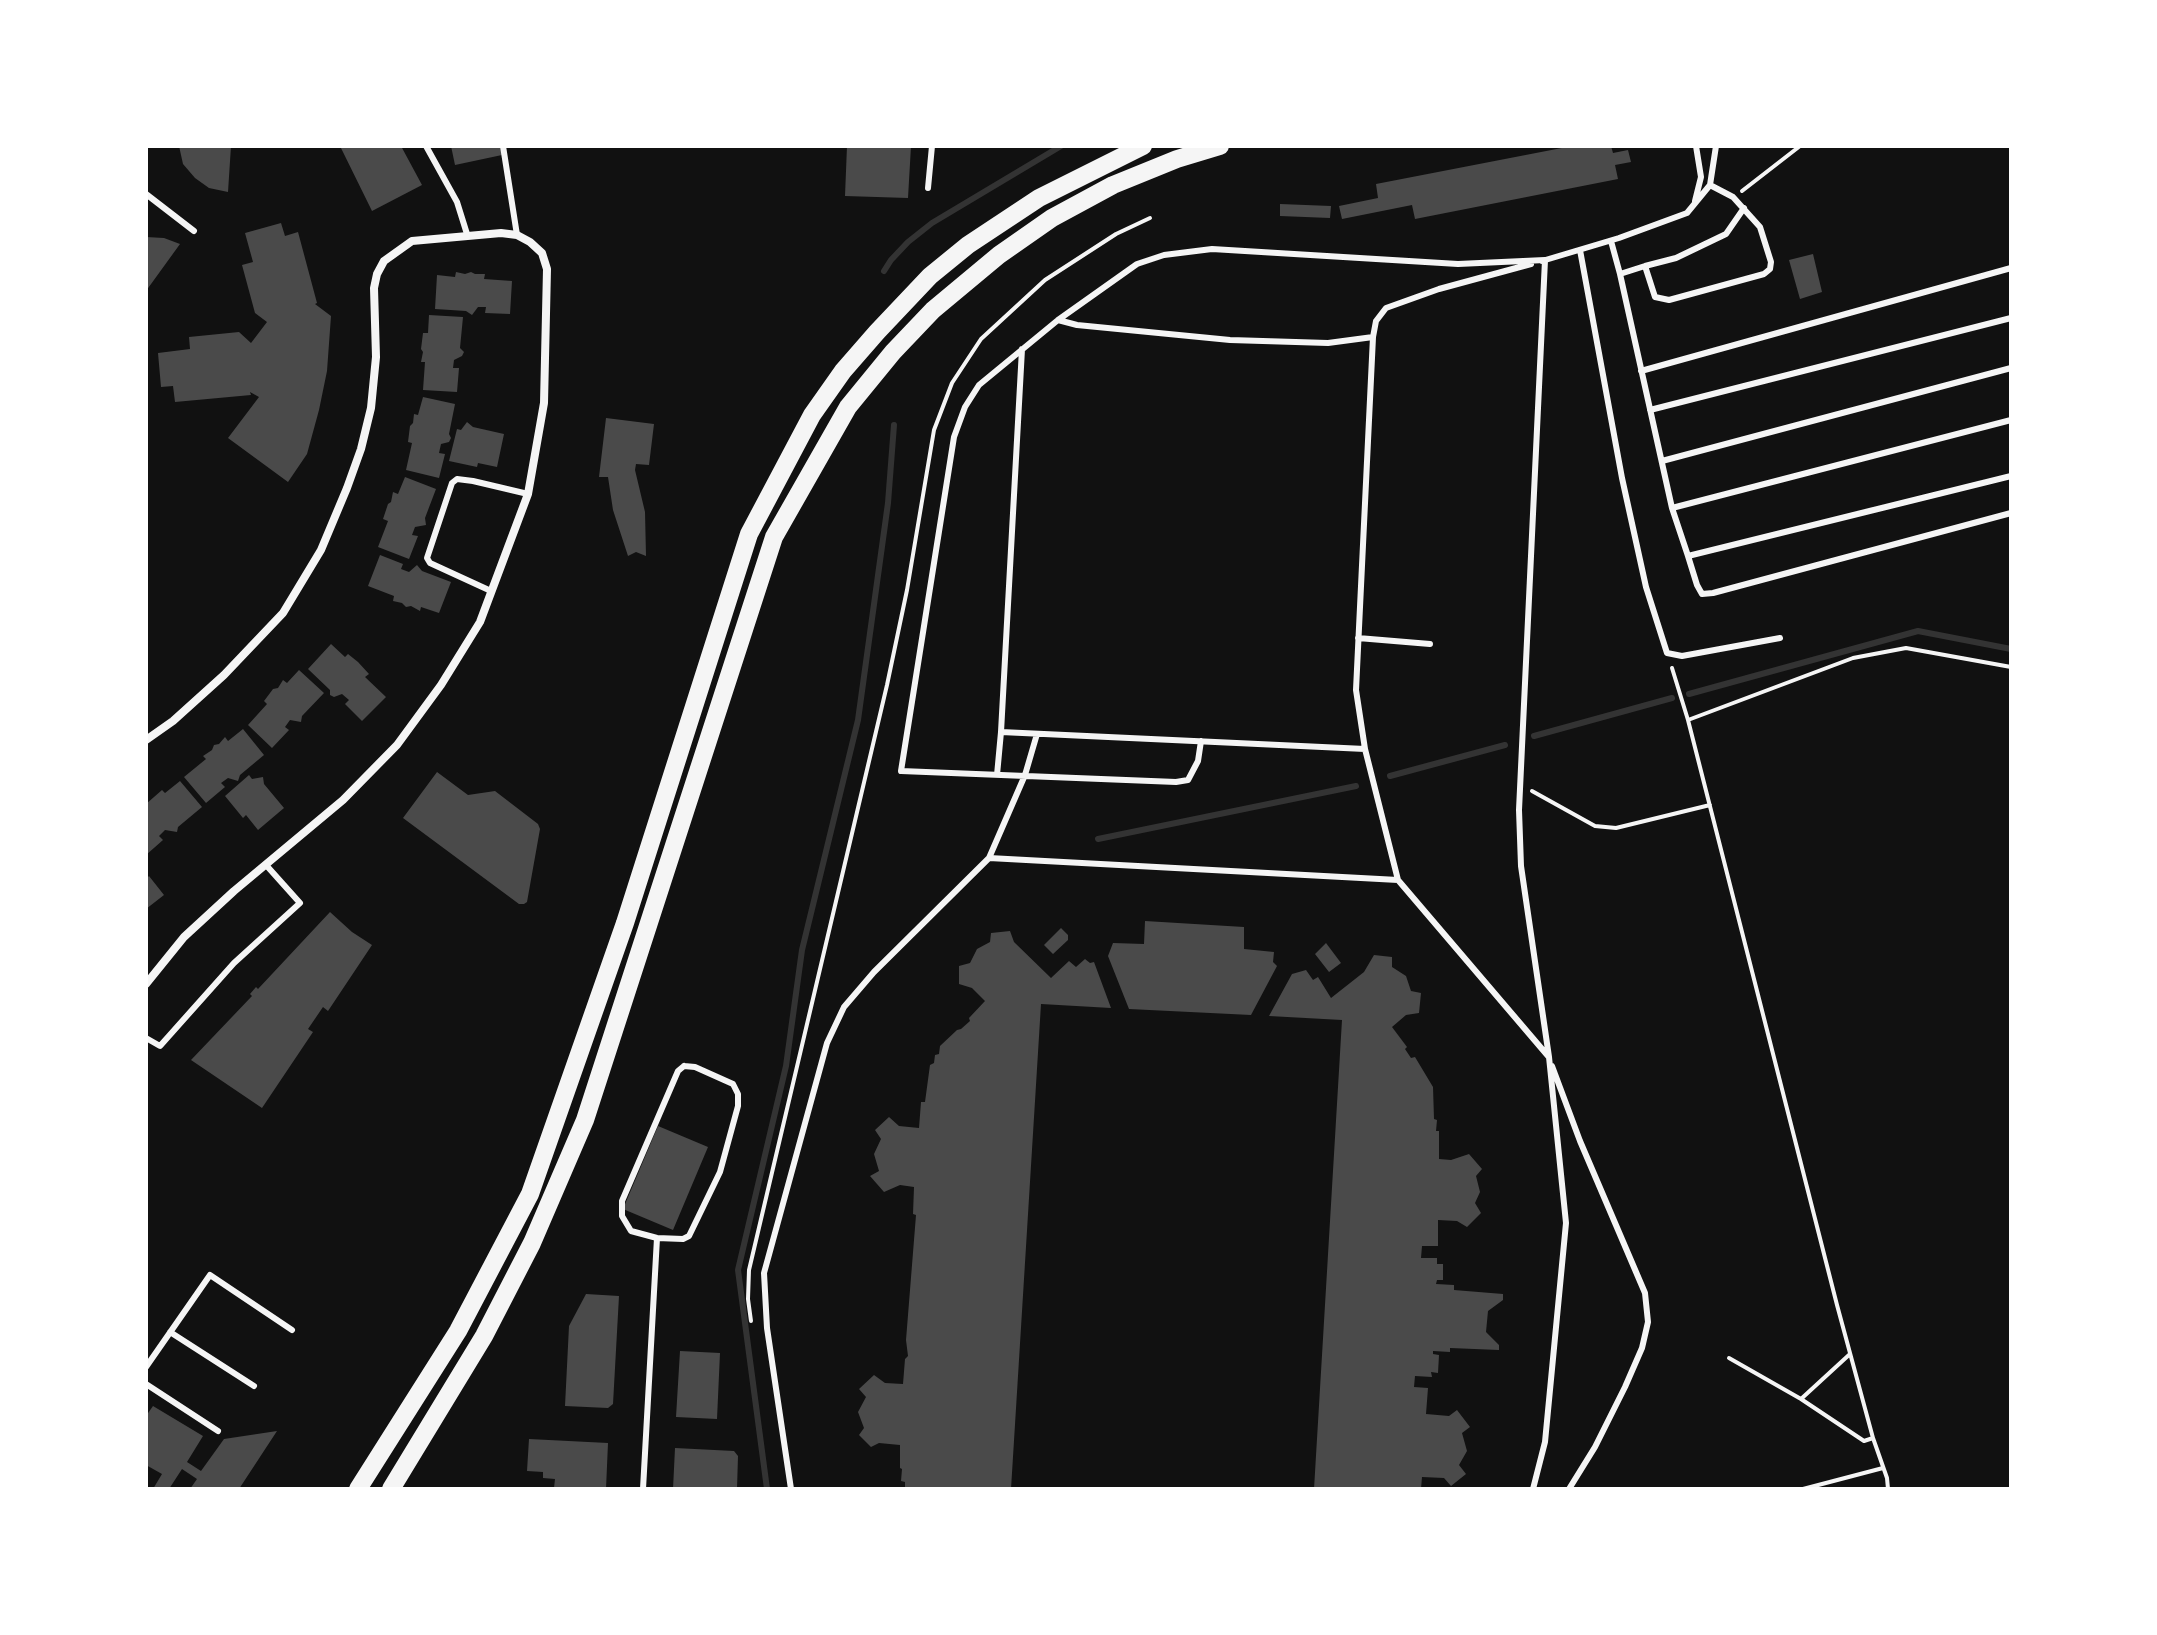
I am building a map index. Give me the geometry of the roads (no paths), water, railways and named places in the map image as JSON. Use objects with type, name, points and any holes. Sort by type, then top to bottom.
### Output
[{"type":"main road","points":[[358,1489],[458,1331],[530,1194],[625,923],[749,534],[812,415],[843,371],[939,268],[1039,198],[1143,146]]},
{"type":"main road","points":[[391,1489],[484,1336],[532,1243],[579,1134],[611,1044],[774,537],[848,407],[893,352],[933,310],[999,255],[1052,218],[1113,185],[1177,159],[1220,146]]},
{"type":"street","points":[[146,740],[173,721],[224,675],[283,613],[321,550],[361,449],[371,408],[376,357],[374,288],[384,261],[412,241],[467,234],[517,235],[530,242],[542,253],[547,269],[544,403],[528,494],[480,622],[462,653],[397,745],[343,800],[184,937],[146,984]]},
{"type":"lane","points":[[426,146],[457,202],[467,234]]},
{"type":"lane","points":[[503,146],[517,235]]},
{"type":"lane","points":[[928,188],[932,146]]},
{"type":"lane","points":[[1694,204],[1701,177],[1696,146]]},
{"type":"lane","points":[[1569,1489],[1595,1447],[1642,1348],[1648,1322],[1645,1293],[1580,1141],[1549,1057],[1398,880],[1365,749],[1356,690],[1373,337],[1376,321],[1386,308],[1439,289],[1611,241],[1680,218],[1710,185],[1716,146]]},
{"type":"lane","points":[[1645,266],[1655,297],[1662,300],[1764,274],[1770,269],[1771,262],[1760,227],[1733,197],[1710,185]]},
{"type":"lane","points":[[146,194],[194,231]]},
{"type":"lane","points":[[1620,274],[1676,258],[1726,234],[1744,208]]},
{"type":"lane","points":[[1611,241],[1672,508],[1702,594],[2011,513]]},
{"type":"lane","points":[[1201,741],[1198,761],[1188,780],[901,771],[954,437],[965,407],[979,385],[1058,320],[1137,264],[1164,255],[1212,249],[1458,264],[1545,260]]},
{"type":"lane","points":[[1580,250],[1622,478],[1646,587],[1667,653],[1682,656],[1780,638]]},
{"type":"lane","points":[[1533,1489],[1545,1442],[1566,1223],[1549,1057],[1521,866],[1520,785],[1545,260]]},
{"type":"lane","points":[[1641,371],[2011,268]]},
{"type":"lane","points":[[1650,410],[2011,318]]},
{"type":"lane","points":[[1058,320],[1077,325],[1230,340],[1328,343],[1373,337]]},
{"type":"lane","points":[[997,775],[1022,349]]},
{"type":"lane","points":[[1662,461],[2011,368]]},
{"type":"lane","points":[[1672,508],[2011,420]]},
{"type":"lane","points":[[1688,556],[2011,476]]},
{"type":"lane","points":[[491,591],[430,563],[427,558],[452,483],[457,479],[473,481],[528,494]]},
{"type":"lane","points":[[1358,638],[1430,644]]},
{"type":"lane","points":[[1001,732],[1365,749]]},
{"type":"lane","points":[[791,1489],[767,1328],[764,1273],[827,1043],[844,1007],[874,972],[989,858],[1025,775],[1037,734]]},
{"type":"lane","points":[[989,858],[1398,880]]},
{"type":"lane","points":[[146,1038],[160,1046],[234,963],[300,903],[266,865]]},
{"type":"lane","points":[[684,1066],[695,1067],[733,1084],[738,1094],[738,1106],[720,1172],[694,1230],[683,1239],[657,1238],[631,1231],[622,1216],[622,1201],[678,1071],[684,1066]]},
{"type":"lane","points":[[643,1489],[657,1238]]},
{"type":"lane","points":[[146,1367],[210,1275],[292,1330]]},
{"type":"lane","points":[[170,1332],[254,1386]]},
{"type":"lane","points":[[146,1384],[218,1431]]},
{"type":"waterway","points":[[884,271],[908,242],[932,223],[1061,146]]},
{"type":"waterway","points":[[767,1489],[738,1270],[786,1066],[802,950],[858,720],[888,503],[894,425]]},
{"type":"waterway","points":[[1689,694],[1918,631],[2011,649]]},
{"type":"waterway","points":[[1534,736],[1672,698]]},
{"type":"waterway","points":[[1390,776],[1505,745]]},
{"type":"waterway","points":[[1098,839],[1356,786]]}]
